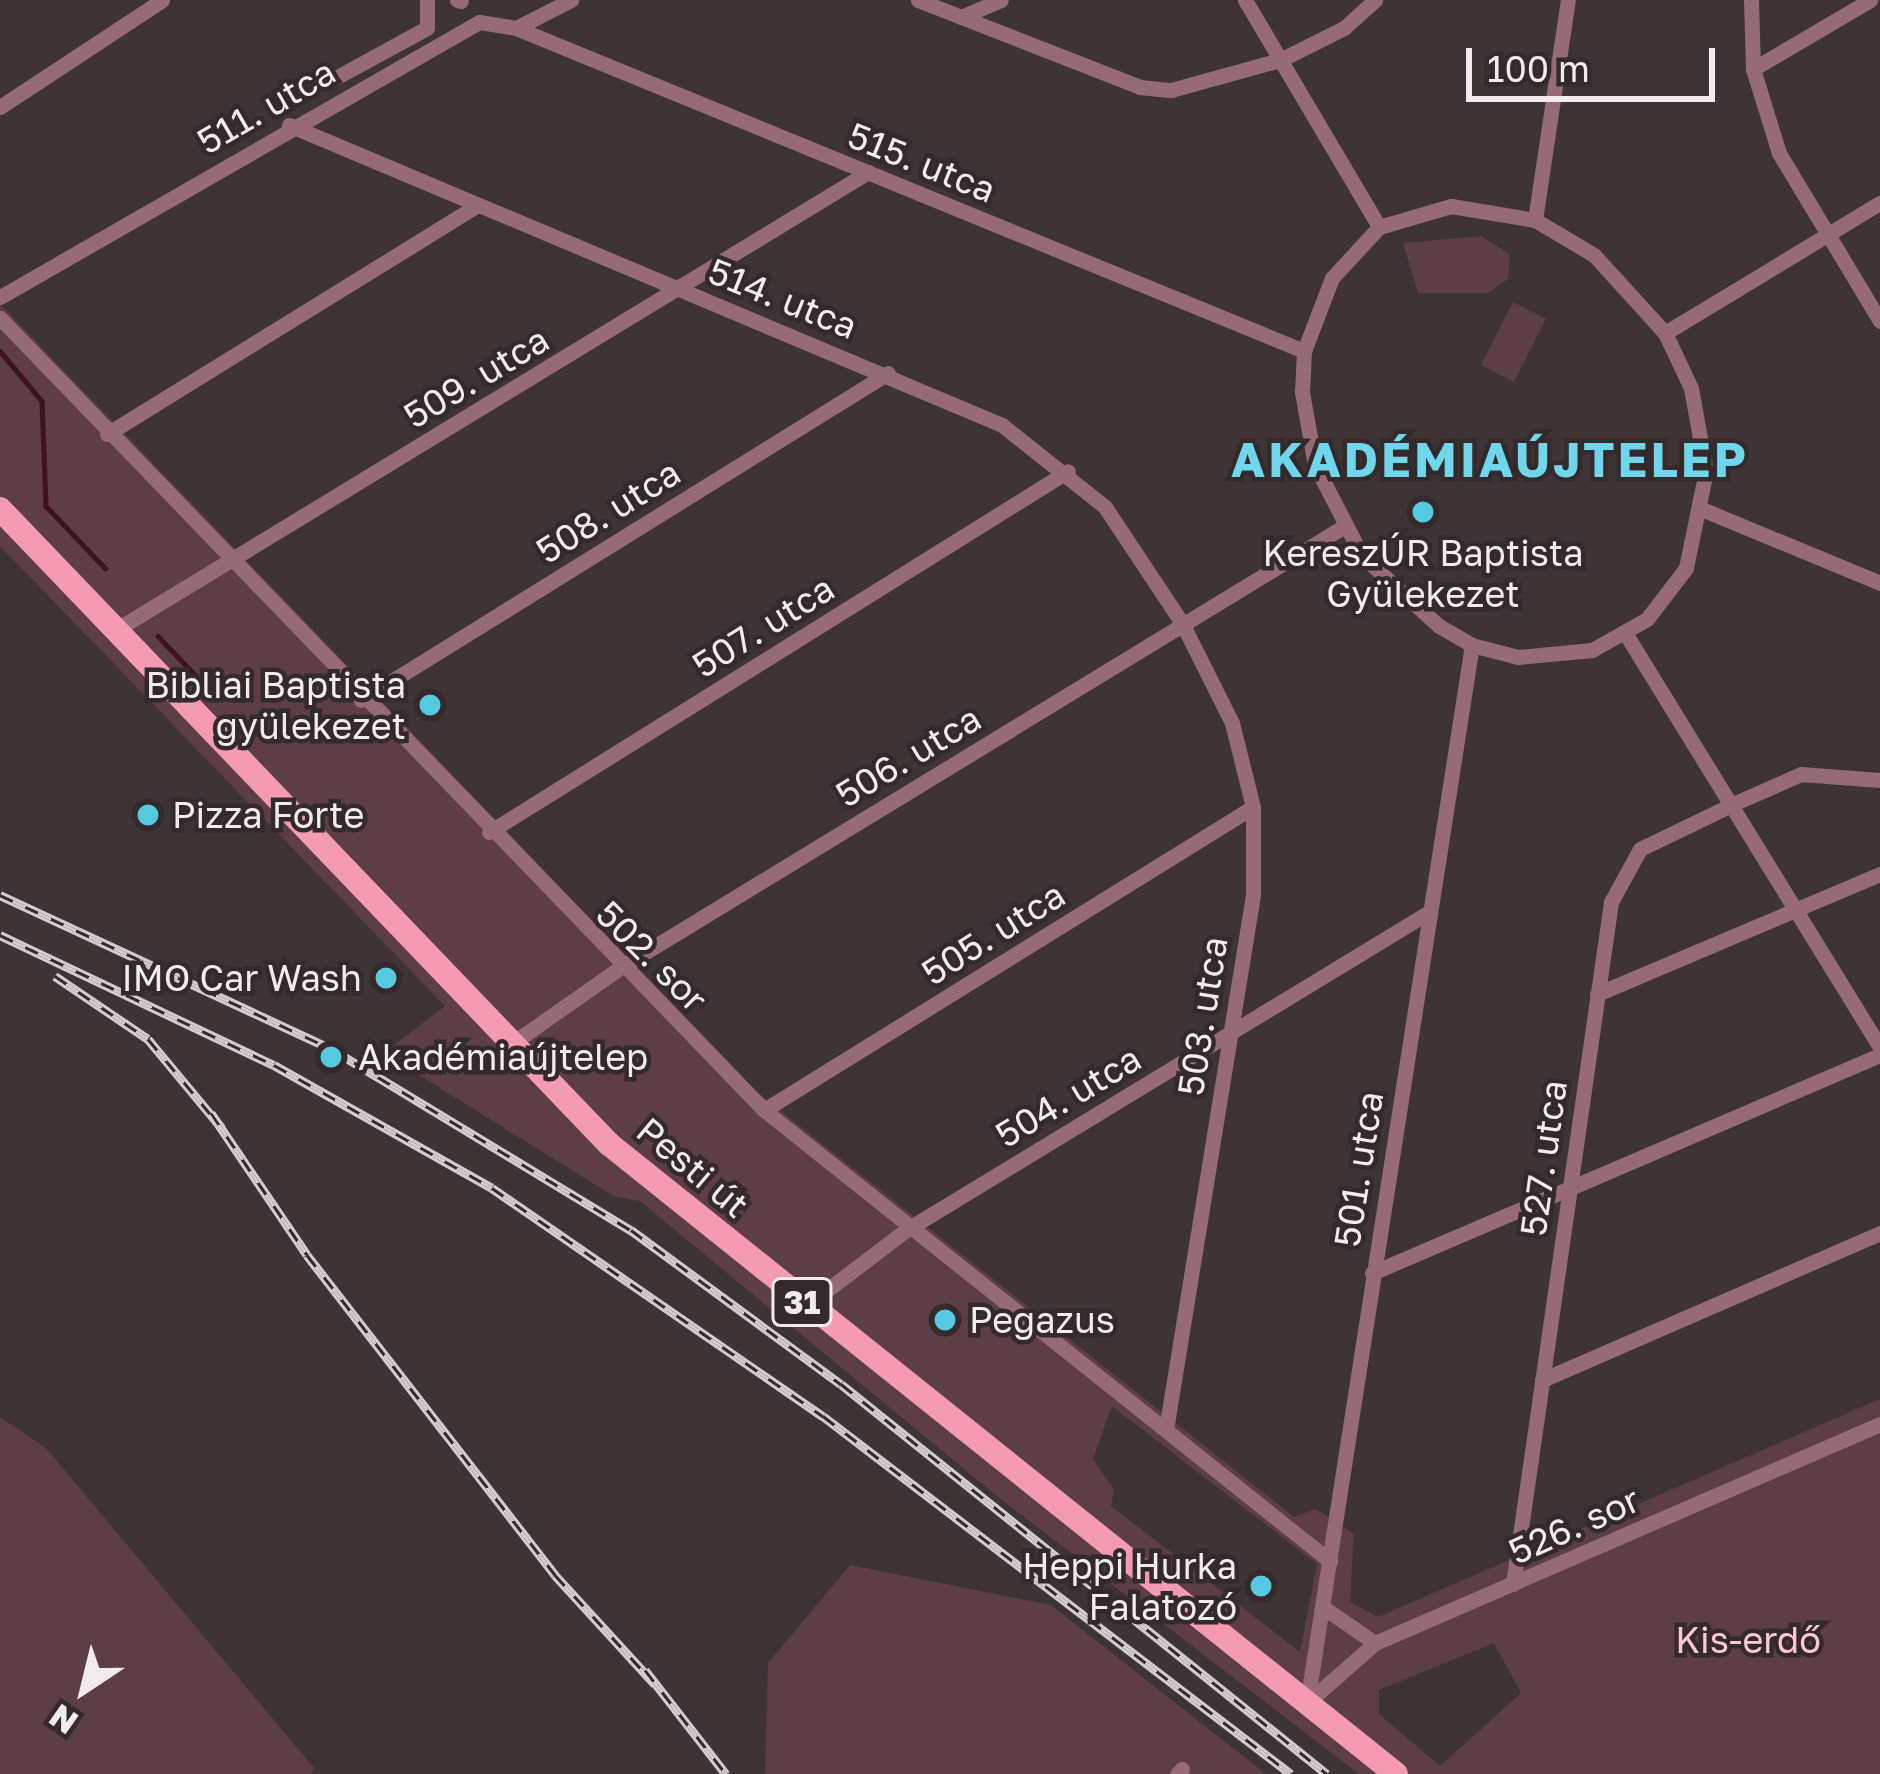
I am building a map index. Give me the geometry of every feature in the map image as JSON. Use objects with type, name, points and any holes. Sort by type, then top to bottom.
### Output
[{"type":"main road","name":"Pesti út","points":[[0,509],[510,1046],[627,1160],[1307,1703]]},
{"type":"main road","name":"31","points":[[1307,1703],[1396,1774]]},
{"type":"street","points":[[0,106],[162,0]]},
{"type":"street","name":"511. utca","points":[[337,77],[427,28],[427,0]]},
{"type":"street","name":"511. utca","points":[[0,297],[289,124],[479,22],[516,28],[571,0]]},
{"type":"street","points":[[917,0],[1155,89],[1187,89],[1280,60],[1344,28],[1375,0]]},
{"type":"street","points":[[961,17],[1001,0]]},
{"type":"street","points":[[1245,0],[1379,227]]},
{"type":"street","points":[[1535,220],[1568,0]]},
{"type":"street","points":[[1751,0],[1754,70],[1779,153],[1825,237],[1880,321]]},
{"type":"street","points":[[1754,70],[1870,0]]},
{"type":"street","name":"515. utca","points":[[516,28],[1304,351]]},
{"type":"street","name":"514. utca","points":[[289,124],[1002,425],[1068,471],[1106,507],[1182,623]]},
{"type":"street","name":"509. utca","points":[[114,631],[868,172]]},
{"type":"street","points":[[1665,333],[1880,203]]},
{"type":"street","points":[[107,434],[476,206]]},
{"type":"street","points":[[1451,206],[1535,220],[1594,255],[1665,333],[1701,428],[1704,511],[1686,568],[1627,636],[1553,657],[1472,645],[1379,578],[1343,526],[1306,424],[1304,351],[1332,278],[1379,227],[1451,206]]},
{"type":"street","name":"502. sor","points":[[0,318],[361,700],[764,1110],[906,1230],[1330,1561]]},
{"type":"street","name":"508. utca","points":[[361,700],[887,373]]},
{"type":"street","name":"507. utca","points":[[489,832],[1068,471]]},
{"type":"street","points":[[1704,511],[1880,583]]},
{"type":"street","name":"506. utca","points":[[510,1046],[620,967],[1343,526]]},
{"type":"street","name":"503. utca","points":[[1166,1430],[1253,896],[1253,807],[1232,723],[1182,623]]},
{"type":"street","points":[[1372,1273],[1880,1051],[1627,636]]},
{"type":"street","name":"501. utca","points":[[1307,1703],[1472,645]]},
{"type":"street","name":"527. utca","points":[[1513,1584],[1611,902],[1640,849],[1732,804],[1801,774],[1880,780]]},
{"type":"street","name":"505. utca","points":[[764,1110],[1253,807]]},
{"type":"street","points":[[1597,994],[1880,874]]},
{"type":"street","name":"504. utca","points":[[806,1306],[906,1230],[1429,912]]},
{"type":"street","points":[[1542,1380],[1880,1233]]},
{"type":"street","name":"526. sor","points":[[1307,1703],[1375,1643],[1880,1424]]},
{"type":"street","points":[[1324,1608],[1375,1643]]},
{"type":"green space","points":[[1481,236],[1510,254],[1508,279],[1488,293],[1418,293],[1403,243]]},
{"type":"green space","points":[[1513,302],[1546,319],[1514,382],[1481,365]]},
{"type":"green space","name":"Kis-erdő","points":[[0,304],[758,1093],[1294,1517],[1316,1509],[1354,1534],[1350,1602],[1378,1617],[1880,1399],[1880,1774],[1359,1774],[993,1493],[640,1201],[613,1196],[384,1053],[445,1006],[0,546]],"holes":[[[1112,1406],[1317,1564],[1300,1652],[1111,1506],[1114,1490],[1093,1459]],[[1494,1643],[1521,1693],[1440,1766],[1379,1714],[1379,1690]]]},
{"type":"green space","points":[[0,1417],[46,1448],[314,1768],[311,1774],[0,1774]]},
{"type":"green space","points":[[850,1565],[1051,1605],[1266,1774],[765,1774],[768,1663]]},
{"type":"waterway","points":[[0,351],[42,401],[46,506],[105,568]]},
{"type":"waterway","points":[[158,636],[200,680]]},
{"type":"railway","points":[[0,895],[330,1048],[631,1230],[841,1384],[1327,1774]]},
{"type":"railway","points":[[0,935],[274,1065],[492,1188],[823,1416],[1291,1774]]},
{"type":"railway","points":[[55,976],[148,1039],[222,1128]]},
{"type":"railway","points":[[211,1113],[307,1255],[555,1575],[655,1684]]},
{"type":"railway","points":[[645,1670],[726,1774]]},
{"type":"place","name":"KereszÚR Baptista Gyülekezet","points":[[1423,512]]},
{"type":"place","name":"Bibliai Baptista gyülekezet","points":[[430,705]]},
{"type":"place","name":"Pizza Forte","points":[[148,815]]},
{"type":"place","name":"IMO Car Wash","points":[[386,978]]},
{"type":"place","name":"Akadémiaújtelep","points":[[331,1057]]},
{"type":"place","name":"Pegazus","points":[[945,1320]]},
{"type":"place","name":"Heppi Hurka Falatozó","points":[[1261,1586]]},
{"type":"district","name":"AKADÉMIAÚJTELEP","points":[[1490,460]]}]
